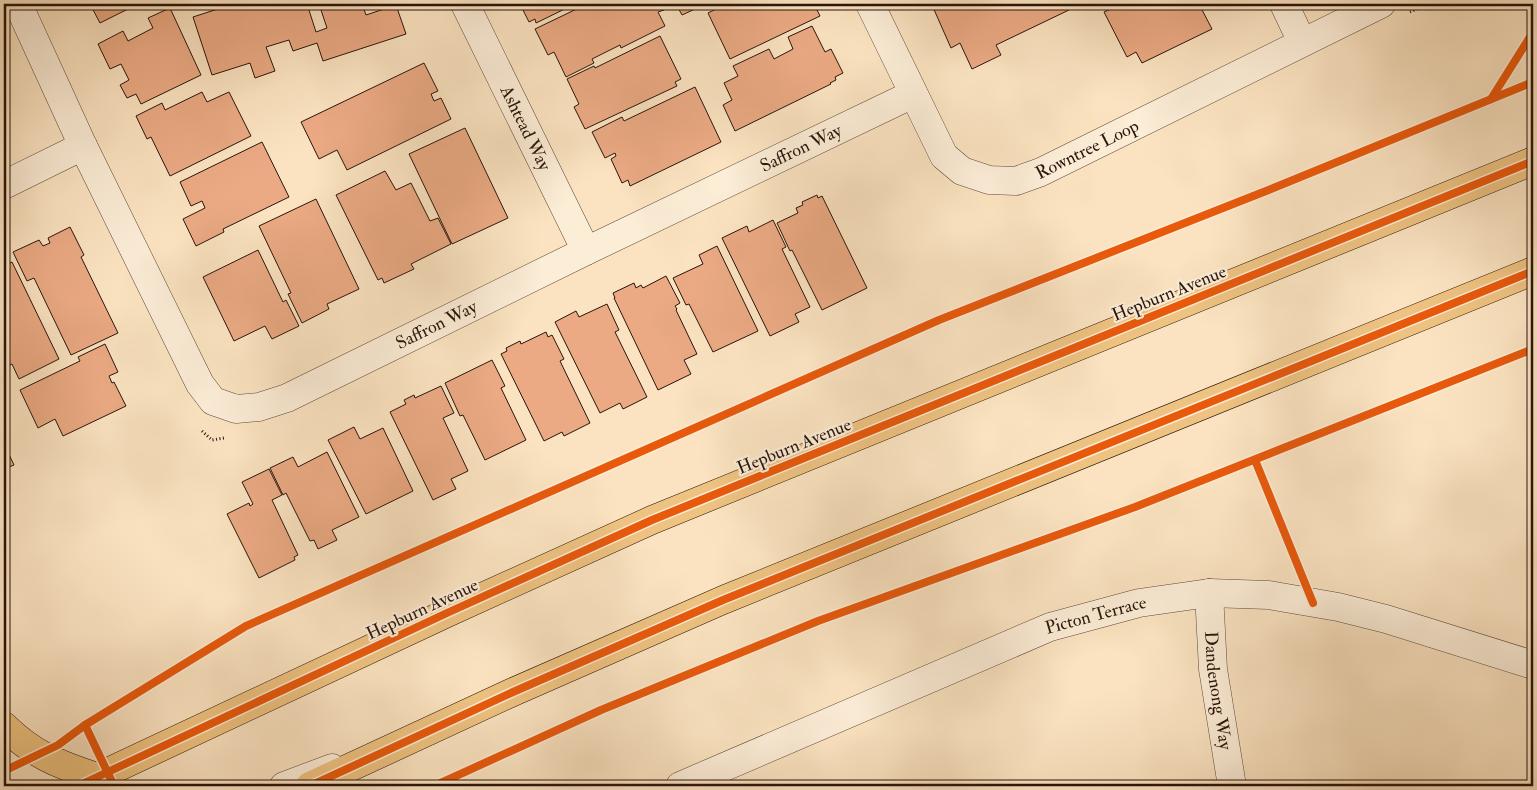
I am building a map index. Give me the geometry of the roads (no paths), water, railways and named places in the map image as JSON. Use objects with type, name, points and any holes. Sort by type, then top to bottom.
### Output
[{"type":"main road","name":"Hepburn Avenue","points":[[88,782],[652,520],[1533,161]]},
{"type":"main road","points":[[310,786],[513,692],[723,600],[1533,271]]},
{"type":"main road","points":[[4,726],[38,754],[68,768],[88,782]]},
{"type":"street","name":"Saffron Way","points":[[18,4],[84,146],[200,384],[214,401],[236,409],[259,407],[287,398],[586,251],[913,94]]},
{"type":"street","name":"Ashtead Way","points":[[465,4],[586,251]]},
{"type":"street","name":"Rowntree Loop","points":[[870,4],[944,156],[962,171],[988,180],[1016,181],[1041,172],[1380,4]]},
{"type":"street","points":[[1284,4],[1302,42]]},
{"type":"street","points":[[4,185],[84,146]]},
{"type":"street","name":"Picton Terrace","points":[[680,786],[1050,627],[1139,603],[1209,593],[1269,595],[1338,607],[1386,619],[1533,664]]},
{"type":"street","name":"Dandenong Way","points":[[1209,593],[1213,669],[1232,786]]},
{"type":"street","points":[[284,786],[422,733]]}]
